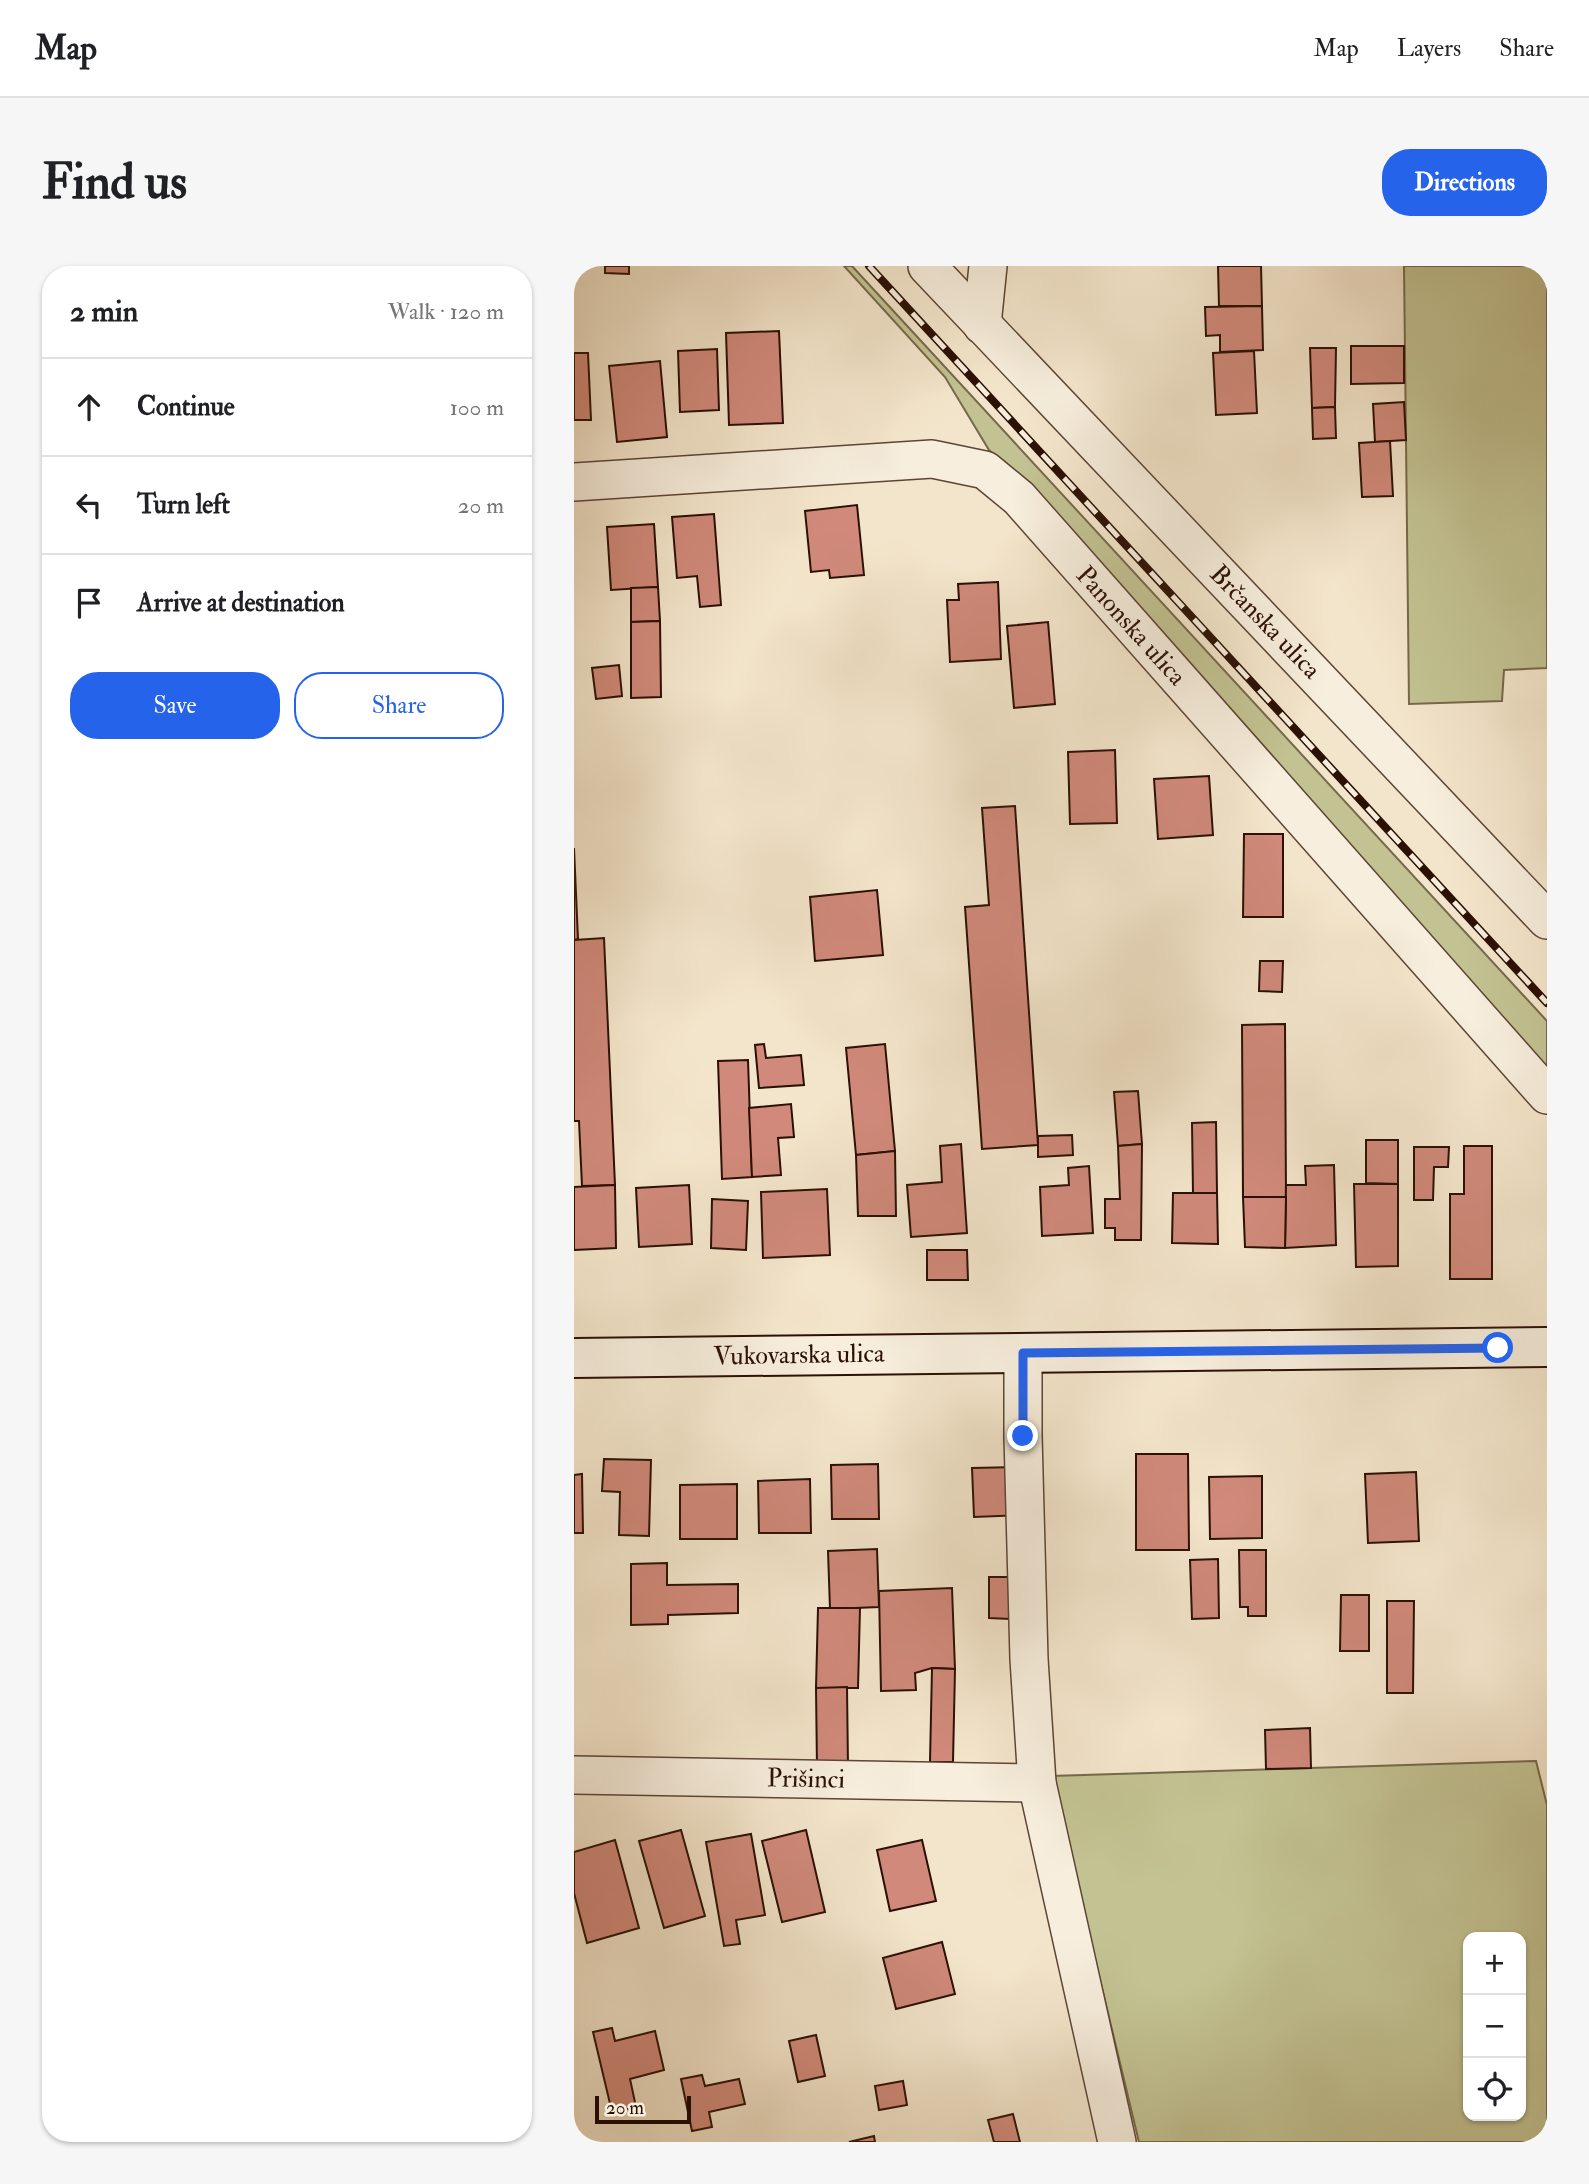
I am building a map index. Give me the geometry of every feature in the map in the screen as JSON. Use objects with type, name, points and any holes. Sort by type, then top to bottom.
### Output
[{"type":"main road","name":"Vukovarska ulica","points":[[574,1358],[1547,1347]]},
{"type":"street","name":"Brčanska ulica","points":[[927,266],[1547,920]]},
{"type":"street","points":[[982,325],[988,266]]},
{"type":"street","name":"Panonska ulica","points":[[574,482],[932,458],[985,470],[1019,498],[1547,1095]]},
{"type":"street","points":[[1023,1353],[1028,1645],[1037,1783],[1117,2142]]},
{"type":"street","name":"Prišinci","points":[[574,1775],[1037,1783]]},
{"type":"shaded area","points":[[844,266],[852,266],[1547,1021],[1547,1079],[1021,481],[989,450],[945,377]]},
{"type":"shaded area","points":[[1404,266],[1547,266],[1547,668],[1504,670],[1502,701],[1409,704]]},
{"type":"shaded area","points":[[1536,1761],[1547,1805],[1547,2142],[1139,2142],[1051,1776]]},
{"type":"building","points":[[605,266],[629,266],[629,274],[605,273]]},
{"type":"building","points":[[1218,266],[1261,266],[1262,306],[1219,306]]},
{"type":"building","points":[[1262,306],[1263,350],[1220,352],[1220,335],[1206,336],[1205,307]]},
{"type":"building","points":[[779,331],[783,423],[729,425],[726,333]]},
{"type":"building","points":[[1351,346],[1404,346],[1404,383],[1351,384]]},
{"type":"building","points":[[1310,348],[1336,348],[1335,407],[1312,408]]},
{"type":"building","points":[[717,349],[719,410],[680,412],[678,351]]},
{"type":"building","points":[[1254,351],[1257,413],[1216,415],[1213,353]]},
{"type":"building","points":[[574,353],[588,353],[591,420],[574,420]]},
{"type":"building","points":[[660,361],[667,437],[617,442],[609,366]]},
{"type":"building","points":[[1404,402],[1406,440],[1375,442],[1373,404]]},
{"type":"building","points":[[1335,407],[1336,438],[1313,439],[1312,408]]},
{"type":"building","points":[[1390,441],[1393,496],[1362,497],[1359,443]]},
{"type":"building","points":[[857,505],[864,575],[830,578],[829,570],[811,572],[805,511]]},
{"type":"building","points":[[714,514],[721,605],[700,607],[697,576],[677,578],[672,517]]},
{"type":"building","points":[[654,524],[658,587],[611,590],[607,527]]},
{"type":"building","points":[[998,582],[1001,659],[950,662],[947,600],[959,600],[958,584]]},
{"type":"building","points":[[658,587],[660,621],[631,622],[631,588]]},
{"type":"building","points":[[660,621],[661,697],[631,698],[631,622]]},
{"type":"building","points":[[1048,622],[1055,704],[1014,708],[1007,626]]},
{"type":"building","points":[[619,665],[622,696],[596,699],[592,668]]},
{"type":"building","points":[[1115,750],[1117,823],[1070,824],[1068,752]]},
{"type":"building","points":[[1209,776],[1213,835],[1158,839],[1154,779]]},
{"type":"building","points":[[1015,806],[1038,1145],[982,1149],[965,907],[989,905],[982,808]]},
{"type":"building","points":[[1244,834],[1283,834],[1283,917],[1243,917]]},
{"type":"building","points":[[574,848],[578,939],[574,940]]},
{"type":"building","points":[[877,890],[883,955],[815,961],[810,897]]},
{"type":"building","points":[[604,938],[615,1185],[582,1186],[579,1121],[574,1121],[574,940]]},
{"type":"building","points":[[1260,961],[1283,961],[1282,992],[1259,991]]},
{"type":"building","points":[[1285,1024],[1286,1197],[1243,1197],[1242,1025]]},
{"type":"building","points":[[764,1044],[766,1058],[801,1055],[804,1085],[759,1088],[755,1045]]},
{"type":"building","points":[[885,1044],[895,1151],[856,1155],[846,1048]]},
{"type":"building","points":[[748,1060],[752,1177],[722,1179],[718,1061]]},
{"type":"building","points":[[1138,1091],[1142,1144],[1118,1146],[1114,1092]]},
{"type":"building","points":[[791,1104],[794,1137],[778,1138],[781,1175],[752,1177],[749,1108]]},
{"type":"building","points":[[1216,1122],[1217,1193],[1193,1193],[1192,1123]]},
{"type":"building","points":[[1072,1135],[1073,1155],[1038,1157],[1038,1136]]},
{"type":"building","points":[[1366,1140],[1398,1140],[1398,1184],[1366,1183]]},
{"type":"building","points":[[961,1144],[967,1233],[911,1237],[907,1185],[942,1182],[940,1146]]},
{"type":"building","points":[[1142,1144],[1141,1240],[1115,1240],[1115,1228],[1105,1228],[1105,1199],[1120,1199],[1118,1146]]},
{"type":"building","points":[[1464,1146],[1492,1146],[1492,1279],[1450,1279],[1450,1194],[1464,1194]]},
{"type":"building","points":[[1414,1147],[1449,1147],[1448,1167],[1434,1167],[1433,1200],[1414,1200]]},
{"type":"building","points":[[895,1151],[896,1216],[858,1216],[856,1155]]},
{"type":"building","points":[[1334,1165],[1336,1245],[1285,1248],[1286,1185],[1306,1185],[1305,1166]]},
{"type":"building","points":[[1089,1166],[1093,1233],[1042,1236],[1040,1187],[1069,1185],[1068,1168]]},
{"type":"building","points":[[1354,1184],[1398,1184],[1398,1266],[1356,1267]]},
{"type":"building","points":[[615,1185],[616,1248],[574,1250],[574,1187]]},
{"type":"building","points":[[689,1185],[692,1244],[639,1247],[636,1188]]},
{"type":"building","points":[[827,1189],[830,1255],[763,1258],[761,1192]]},
{"type":"building","points":[[1173,1193],[1217,1193],[1218,1244],[1172,1243]]},
{"type":"building","points":[[1243,1197],[1286,1197],[1285,1248],[1245,1247]]},
{"type":"building","points":[[712,1199],[748,1201],[746,1250],[711,1248]]},
{"type":"building","points":[[927,1250],[967,1250],[968,1280],[927,1280]]},
{"type":"building","points":[[1136,1454],[1188,1454],[1189,1550],[1136,1550]]},
{"type":"building","points":[[604,1459],[651,1460],[649,1536],[619,1535],[620,1492],[602,1491]]},
{"type":"building","points":[[878,1464],[879,1519],[832,1519],[831,1465]]},
{"type":"building","points":[[1019,1467],[1021,1515],[974,1517],[972,1468]]},
{"type":"building","points":[[1416,1472],[1419,1541],[1368,1543],[1365,1474]]},
{"type":"building","points":[[582,1474],[583,1533],[574,1533],[574,1475]]},
{"type":"building","points":[[1262,1476],[1262,1538],[1210,1539],[1209,1477]]},
{"type":"building","points":[[810,1479],[811,1533],[759,1533],[758,1481]]},
{"type":"building","points":[[737,1484],[737,1539],[680,1539],[680,1485]]},
{"type":"building","points":[[877,1549],[879,1607],[830,1609],[828,1551]]},
{"type":"building","points":[[1239,1550],[1266,1550],[1266,1616],[1248,1616],[1248,1607],[1240,1607]]},
{"type":"building","points":[[1218,1559],[1219,1618],[1192,1619],[1190,1560]]},
{"type":"building","points":[[667,1563],[667,1585],[738,1584],[738,1613],[668,1615],[668,1624],[631,1625],[631,1564]]},
{"type":"building","points":[[989,1577],[1011,1577],[1010,1619],[989,1618]]},
{"type":"building","points":[[952,1588],[955,1669],[932,1668],[915,1673],[916,1690],[881,1691],[879,1591]]},
{"type":"building","points":[[1341,1595],[1369,1595],[1369,1651],[1340,1651]]},
{"type":"building","points":[[1387,1601],[1414,1601],[1413,1693],[1387,1693]]},
{"type":"building","points":[[818,1608],[860,1608],[858,1688],[816,1688]]},
{"type":"building","points":[[932,1668],[955,1669],[953,1762],[930,1762]]},
{"type":"building","points":[[847,1687],[848,1767],[817,1767],[816,1688]]},
{"type":"building","points":[[1310,1728],[1311,1768],[1266,1769],[1265,1730]]},
{"type":"building","points":[[681,1830],[705,1916],[664,1928],[639,1841]]},
{"type":"building","points":[[806,1830],[825,1912],[782,1922],[762,1841]]},
{"type":"building","points":[[751,1834],[765,1915],[736,1920],[740,1944],[724,1946],[706,1842]]},
{"type":"building","points":[[615,1840],[639,1928],[587,1943],[574,1893],[574,1852]]},
{"type":"building","points":[[922,1840],[936,1901],[890,1911],[877,1850]]},
{"type":"building","points":[[942,1942],[955,1994],[896,2009],[883,1958]]},
{"type":"building","points":[[612,2028],[615,2041],[655,2031],[664,2070],[630,2079],[636,2107],[612,2112],[593,2032]]},
{"type":"building","points":[[816,2035],[825,2076],[798,2082],[789,2041]]},
{"type":"building","points":[[702,2075],[705,2086],[739,2079],[745,2104],[709,2112],[712,2127],[692,2131],[681,2079]]},
{"type":"building","points":[[903,2081],[907,2105],[879,2110],[875,2086]]},
{"type":"building","points":[[1013,2114],[1020,2142],[994,2142],[988,2120]]},
{"type":"building","points":[[874,2136],[875,2142],[849,2142]]},
{"type":"railway","points":[[869,266],[1547,1003]]},
{"type":"route","points":[[1023,1436],[1023,1353],[1498,1348]]}]
